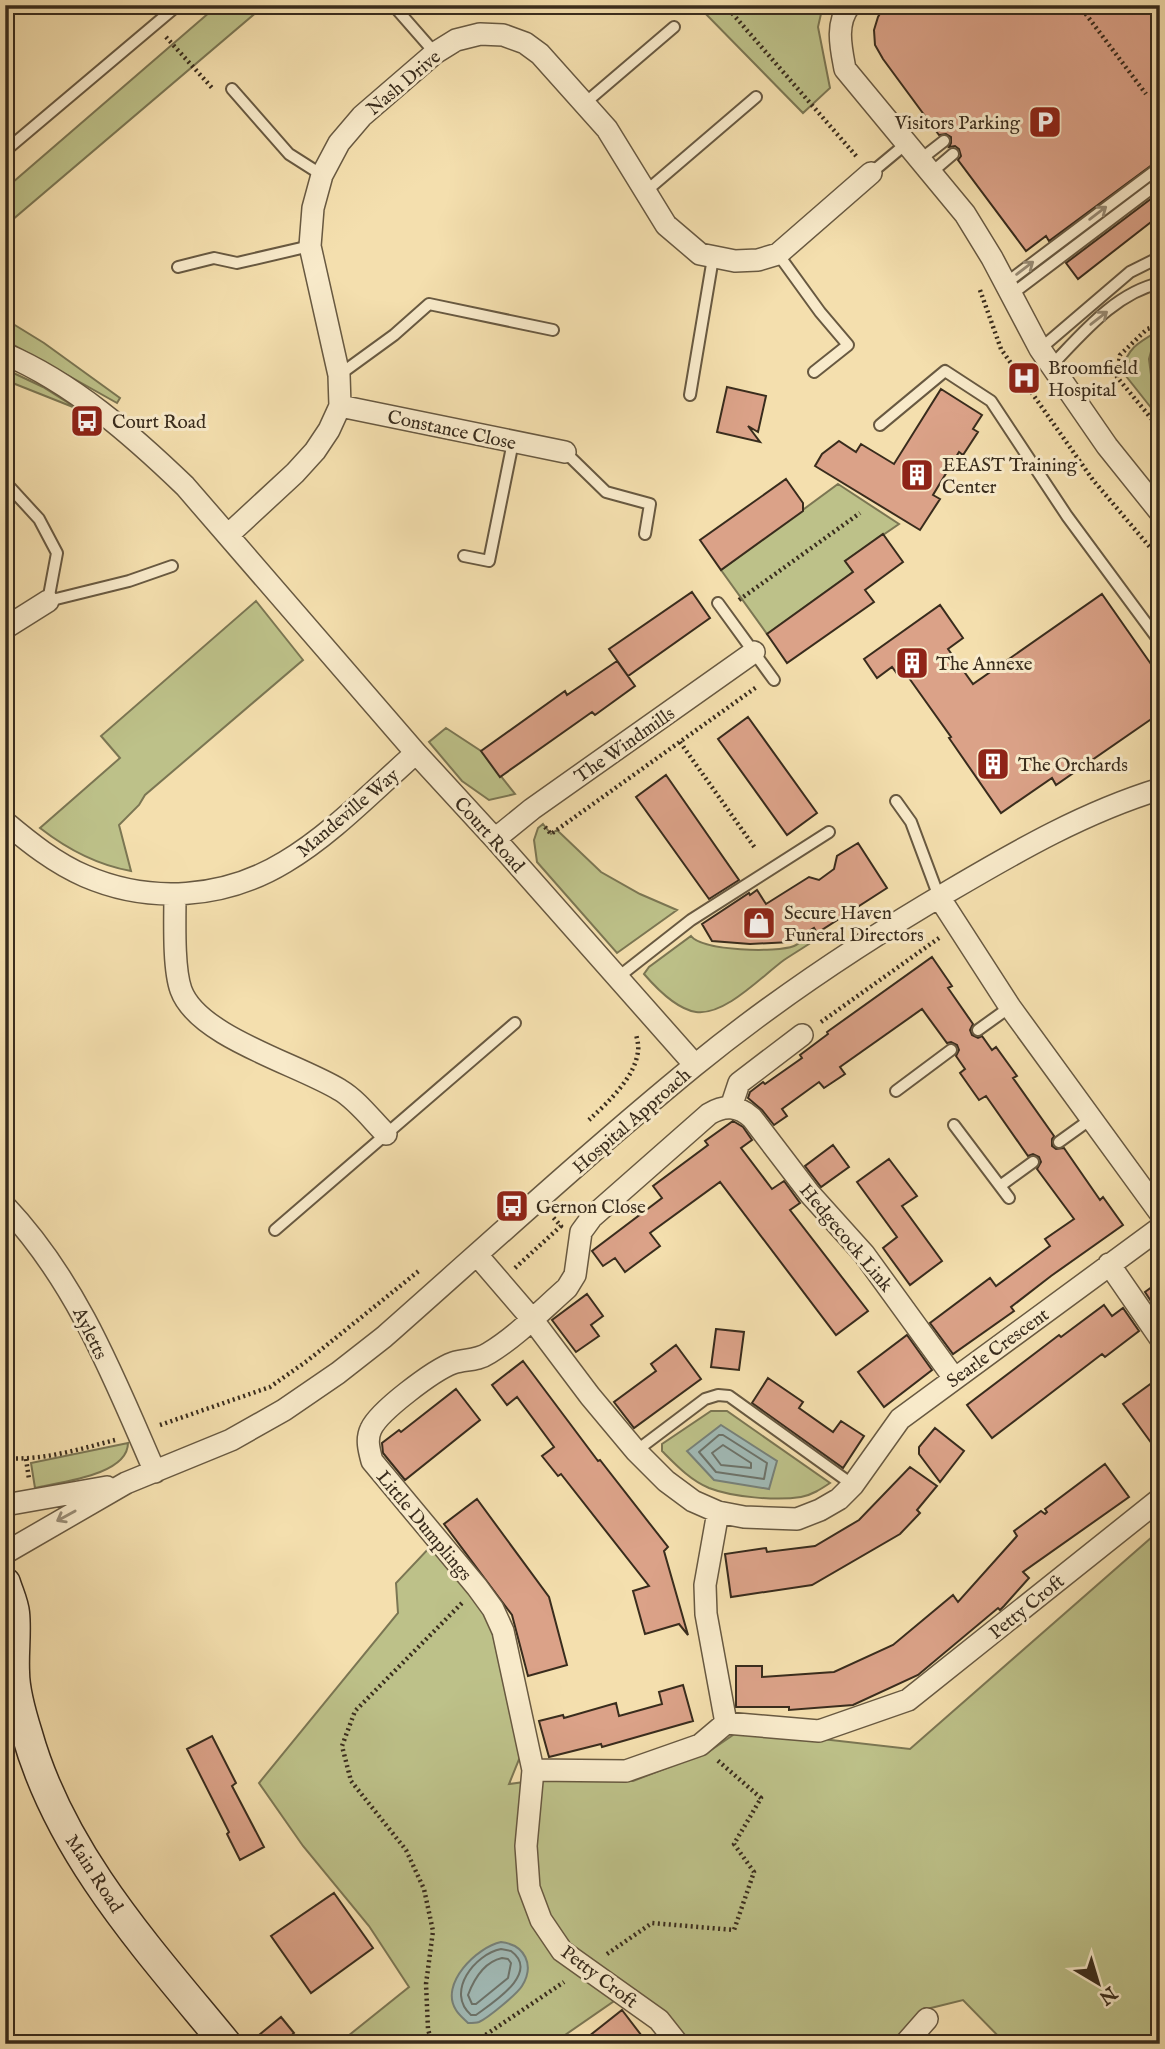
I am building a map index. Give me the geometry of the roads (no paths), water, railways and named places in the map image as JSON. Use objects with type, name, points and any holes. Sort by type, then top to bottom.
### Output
[{"type":"main road","name":"Main Road","points":[[5,1583],[14,1612],[9,1667],[35,1761],[72,1842],[95,1879],[132,1928],[225,2043]]},
{"type":"street","points":[[850,5],[845,12],[839,38],[845,69],[965,214],[1009,288],[1045,358],[1107,446],[1157,506]]},
{"type":"street","name":"Nash Drive","points":[[228,535],[295,474],[315,451],[340,406],[339,375],[310,246],[313,208],[322,175],[339,143],[362,116],[435,54],[456,40],[480,34],[503,34],[525,43],[540,54],[607,129],[666,225],[699,254],[713,258],[758,260],[778,254]]},
{"type":"street","points":[[778,254],[871,173]]},
{"type":"street","name":"Court Road","points":[[5,354],[48,377],[120,428],[176,477],[416,753],[695,1065]]},
{"type":"street","name":"Constance Close","points":[[340,406],[565,452]]},
{"type":"street","points":[[5,628],[48,601]]},
{"type":"street","name":"The Windmills","points":[[495,839],[532,809],[754,652]]},
{"type":"street","name":"Mandeville Way","points":[[5,822],[54,859],[84,876],[150,894],[213,890],[243,881],[285,862],[316,841],[416,753]]},
{"type":"street","name":"Hospital Approach","points":[[5,1553],[126,1483],[231,1440],[284,1410],[338,1373],[375,1344],[695,1065],[812,977],[939,897],[1057,830],[1097,811],[1160,789]]},
{"type":"street","points":[[174,894],[180,988],[188,1004],[200,1018],[220,1032],[342,1091],[386,1134]]},
{"type":"street","points":[[939,897],[1010,1007],[1160,1213]]},
{"type":"street","points":[[532,1319],[568,1288],[575,1275],[581,1232],[592,1217],[709,1114],[719,1108],[731,1107],[739,1083],[802,1035]]},
{"type":"street","name":"Hedgecock Link","points":[[731,1107],[743,1110],[752,1118],[810,1194],[864,1254],[954,1378]]},
{"type":"street","name":"Ayletts","points":[[5,1206],[38,1243],[77,1303],[155,1472]]},
{"type":"street","name":"Searle Crescent","points":[[477,1255],[532,1319],[590,1396],[636,1451],[666,1481],[693,1501],[718,1512],[744,1517],[797,1518],[820,1510],[839,1499],[853,1485],[900,1419],[1160,1228]]},
{"type":"street","points":[[1109,1264],[1160,1338]]},
{"type":"street","name":"Little Dumplings","points":[[532,1319],[478,1360],[456,1362],[440,1369],[380,1415],[369,1432],[368,1446],[372,1461],[493,1609],[503,1631],[533,1770]]},
{"type":"street","name":"Hospital Approach","points":[[5,1505],[126,1483]]},
{"type":"street","name":"Petty Croft","points":[[726,1723],[819,1731],[908,1700],[1160,1499]]},
{"type":"street","points":[[533,1770],[625,1771],[701,1745],[726,1723],[706,1614],[705,1585],[718,1512]]},
{"type":"street","name":"Petty Croft","points":[[533,1770],[526,1846],[529,1888],[541,1920],[562,1951],[659,2020],[678,2044]]},
{"type":"street","points":[[905,2044],[928,2020]]},
{"type":"lane","points":[[5,151],[178,5]]},
{"type":"lane","points":[[393,5],[435,54]]},
{"type":"lane","points":[[585,103],[674,27]]},
{"type":"lane","points":[[232,89],[289,154],[322,175]]},
{"type":"lane","points":[[645,192],[756,97]]},
{"type":"lane","points":[[920,158],[944,141]]},
{"type":"lane","points":[[871,173],[920,158],[953,154]]},
{"type":"lane","points":[[1009,288],[1160,167]]},
{"type":"lane","points":[[1009,288],[1160,182]]},
{"type":"lane","points":[[178,267],[214,258],[237,264],[310,246]]},
{"type":"lane","points":[[778,254],[848,345],[814,372]]},
{"type":"lane","points":[[1045,358],[1130,272],[1160,257]]},
{"type":"lane","points":[[690,395],[713,258]]},
{"type":"lane","points":[[1045,358],[1143,286],[1160,283]]},
{"type":"lane","points":[[339,375],[394,335],[429,304],[553,330]]},
{"type":"lane","points":[[880,425],[945,371],[991,401],[1067,516],[1160,642]]},
{"type":"lane","points":[[464,556],[489,561],[513,442]]},
{"type":"lane","points":[[565,452],[606,492],[650,504],[645,534]]},
{"type":"lane","points":[[5,482],[39,519],[57,553],[48,601],[130,581],[172,566]]},
{"type":"lane","points":[[721,606],[772,677]]},
{"type":"lane","points":[[896,801],[911,822],[939,897]]},
{"type":"lane","points":[[617,978],[691,920],[829,832]]},
{"type":"lane","points":[[978,1030],[1010,1007]]},
{"type":"lane","points":[[275,1230],[515,1023]]},
{"type":"lane","points":[[896,1091],[951,1050]]},
{"type":"lane","points":[[1059,1142],[1091,1119]]},
{"type":"lane","points":[[954,1125],[1009,1198]]},
{"type":"lane","points":[[1000,1186],[1033,1162]]},
{"type":"lane","points":[[636,1451],[705,1399],[718,1395],[729,1396],[853,1485]]},
{"type":"water","points":[[721,1425],[777,1461],[769,1489],[714,1480],[687,1451]]},
{"type":"water","points":[[501,1942],[522,1952],[527,1964],[526,1978],[519,1990],[495,2011],[479,2022],[468,2023],[457,2012],[452,2000],[456,1978],[481,1951]]},
{"type":"place","name":"Visitors Parking","points":[[1045,122]]},
{"type":"place","name":"Broomfield Hospital","points":[[1024,378]]},
{"type":"place","name":"Court Road","points":[[87,421]]},
{"type":"place","name":"EEAST Training Center","points":[[917,475]]},
{"type":"place","name":"The Annexe","points":[[912,663]]},
{"type":"place","name":"The Orchards","points":[[993,764]]},
{"type":"place","name":"Secure Haven Funeral Directors","points":[[759,923]]},
{"type":"place","name":"Gernon Close","points":[[512,1206]]}]
